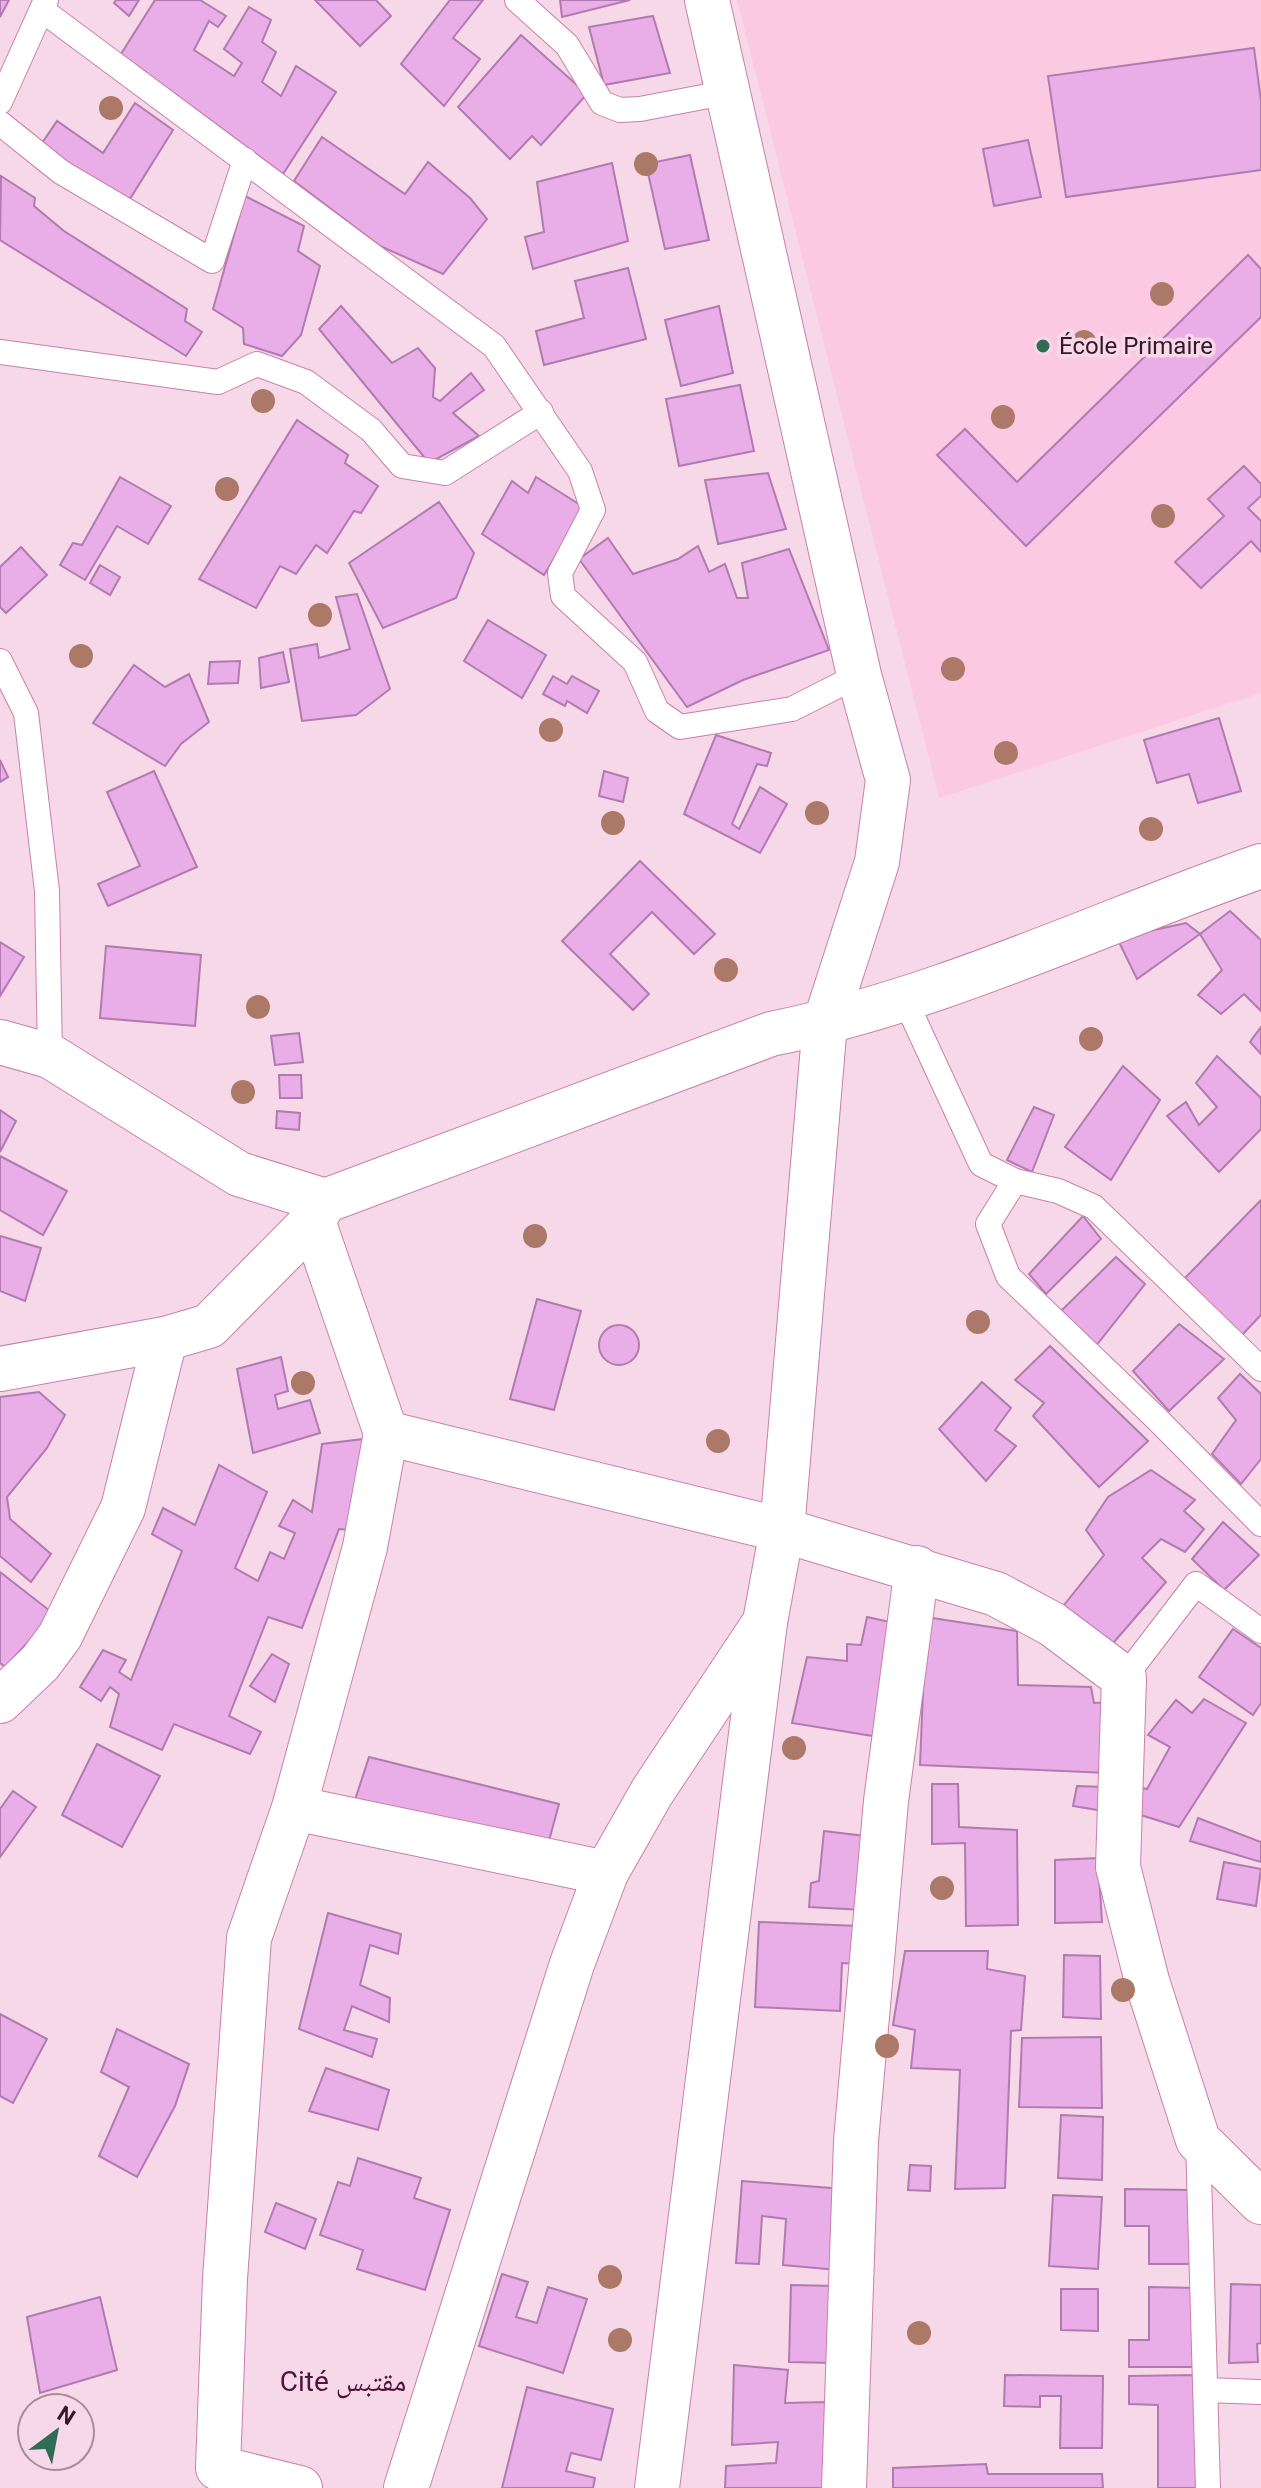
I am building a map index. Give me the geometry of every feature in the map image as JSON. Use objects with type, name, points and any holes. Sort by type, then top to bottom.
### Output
[{"type":"street","points":[[657,2488],[765,1622],[782,1530],[825,1023],[877,862],[888,780],[859,675],[707,0]]},
{"type":"street","points":[[0,1369],[165,1339],[209,1326],[319,1211],[771,1034],[825,1023],[905,1000],[1261,866]]},
{"type":"street","points":[[0,1042],[50,1056],[239,1174],[319,1211],[386,1433],[365,1547],[294,1808],[249,1938],[214,2478],[300,2488]]},
{"type":"street","points":[[0,1701],[40,1663],[60,1636],[123,1508],[165,1339]]},
{"type":"street","points":[[386,1433],[782,1530],[996,1594],[1052,1624],[1124,1678],[1118,1867],[1147,1981],[1198,2140],[1261,2202]]},
{"type":"street","points":[[844,2488],[856,2141],[886,1801],[917,1568]]},
{"type":"street","points":[[406,2488],[572,1964],[606,1873],[652,1792],[765,1622]]},
{"type":"street","points":[[294,1808],[606,1873]]},
{"type":"lane","points":[[517,0],[567,45],[602,103],[620,110],[640,109],[729,92]]},
{"type":"lane","points":[[0,102],[44,5],[494,346],[580,471],[593,510],[560,573],[563,596],[635,662],[657,711],[680,727],[792,709],[859,675]]},
{"type":"lane","points":[[0,123],[61,172],[212,261],[245,160]]},
{"type":"lane","points":[[0,352],[218,382],[257,364],[306,382],[371,430],[402,466],[445,473],[541,412]]},
{"type":"lane","points":[[0,661],[26,713],[47,891],[50,1056]]},
{"type":"lane","points":[[905,1000],[981,1164],[1015,1181],[1058,1191],[1094,1207],[1261,1369]]},
{"type":"lane","points":[[1015,1181],[988,1224],[1008,1276],[1258,1513]]},
{"type":"lane","points":[[1124,1678],[1196,1584],[1261,1631]]},
{"type":"lane","points":[[1198,2140],[1208,2488]]},
{"type":"lane","points":[[1205,2390],[1261,2392]]},
{"type":"shaded area","name":"École Primaire","points":[[737,0],[1261,0],[1261,693],[939,798]]},
{"type":"building","points":[[0,0],[9,0],[0,17]]},
{"type":"building","points":[[116,0],[139,0],[129,16],[114,3]]},
{"type":"building","points":[[155,0],[200,0],[226,16],[218,27],[209,21],[194,50],[234,76],[242,63],[224,49],[249,7],[271,20],[262,42],[276,52],[262,82],[281,96],[296,66],[336,92],[283,174],[121,54]]},
{"type":"building","points":[[315,0],[376,0],[391,16],[360,46]]},
{"type":"building","points":[[450,0],[483,0],[453,38],[480,59],[444,106],[401,64]]},
{"type":"building","points":[[560,0],[630,0],[562,17]]},
{"type":"building","points":[[653,16],[670,73],[604,85],[589,27]]},
{"type":"building","points":[[521,35],[587,94],[541,145],[532,136],[510,159],[458,107]]},
{"type":"building","points":[[1254,48],[1261,101],[1261,170],[1066,197],[1048,76]]},
{"type":"building","points":[[135,103],[173,130],[128,202],[40,146],[57,121],[103,153]]},
{"type":"building","points":[[322,137],[405,194],[428,162],[470,198],[487,219],[443,274],[380,246],[294,181]]},
{"type":"building","points":[[1028,140],[1041,197],[994,206],[983,149]]},
{"type":"building","points":[[690,155],[709,240],[665,249],[646,164]]},
{"type":"building","points":[[612,163],[628,241],[533,269],[525,237],[544,232],[537,182]]},
{"type":"building","points":[[1,176],[35,198],[34,206],[64,231],[187,309],[185,321],[202,332],[186,356],[0,240]]},
{"type":"building","points":[[245,196],[304,226],[298,251],[320,266],[301,335],[282,356],[244,344],[243,328],[213,309]]},
{"type":"building","points":[[1248,255],[1261,269],[1261,317],[1026,546],[937,455],[965,429],[1017,482]]},
{"type":"building","points":[[628,268],[646,339],[544,365],[536,331],[584,318],[575,281]]},
{"type":"building","points":[[341,306],[392,363],[418,348],[435,368],[433,397],[440,401],[471,373],[484,390],[453,413],[479,436],[429,463],[319,329]]},
{"type":"building","points":[[719,306],[733,373],[681,386],[665,320]]},
{"type":"building","points":[[740,385],[754,451],[679,466],[666,399]]},
{"type":"building","points":[[297,420],[348,455],[345,463],[378,486],[361,513],[354,511],[327,553],[316,545],[296,574],[280,566],[256,608],[199,579]]},
{"type":"building","points":[[1244,466],[1261,484],[1261,496],[1248,508],[1261,521],[1261,552],[1251,541],[1201,588],[1175,562],[1224,516],[1208,499]]},
{"type":"building","points":[[768,473],[786,529],[718,544],[705,480]]},
{"type":"building","points":[[120,477],[171,506],[148,544],[117,526],[85,580],[60,565],[73,543],[82,545]]},
{"type":"building","points":[[536,477],[585,508],[544,575],[482,534],[512,481],[528,493]]},
{"type":"building","points":[[439,502],[474,553],[456,598],[383,628],[349,563]]},
{"type":"building","points":[[608,538],[633,574],[678,559],[698,546],[709,572],[725,564],[737,598],[748,598],[742,563],[789,549],[829,650],[743,680],[687,707],[579,559]]},
{"type":"building","points":[[21,547],[47,575],[6,613],[0,607],[0,567]]},
{"type":"building","points":[[100,565],[120,577],[110,595],[90,583]]},
{"type":"building","points":[[357,594],[390,689],[356,715],[302,721],[290,649],[317,644],[319,658],[350,649],[336,597]]},
{"type":"building","points":[[488,620],[546,655],[522,698],[464,661]]},
{"type":"building","points":[[283,652],[289,682],[261,688],[259,658]]},
{"type":"building","points":[[240,661],[238,683],[208,684],[210,662]]},
{"type":"building","points":[[134,665],[165,687],[189,674],[209,722],[181,744],[165,766],[93,723]]},
{"type":"building","points":[[553,676],[567,684],[572,676],[599,691],[587,713],[567,701],[565,706],[543,694]]},
{"type":"building","points":[[1219,718],[1241,791],[1198,803],[1189,774],[1157,783],[1144,740]]},
{"type":"building","points":[[716,735],[771,753],[767,766],[757,764],[732,824],[739,829],[760,787],[787,804],[760,853],[684,814]]},
{"type":"building","points":[[0,760],[8,777],[0,782]]},
{"type":"building","points":[[154,771],[197,867],[108,906],[98,884],[140,866],[107,792]]},
{"type":"building","points":[[604,771],[628,778],[623,802],[599,796]]},
{"type":"building","points":[[640,861],[715,934],[694,954],[652,912],[610,954],[649,994],[633,1010],[562,941]]},
{"type":"building","points":[[1230,911],[1261,940],[1261,1011],[1244,994],[1221,1014],[1198,995],[1222,970],[1200,934]]},
{"type":"building","points":[[1186,923],[1200,934],[1137,979],[1117,938]]},
{"type":"building","points":[[0,942],[24,957],[0,996]]},
{"type":"building","points":[[106,946],[201,955],[195,1026],[100,1018]]},
{"type":"building","points":[[1261,1027],[1261,1054],[1250,1042]]},
{"type":"building","points":[[299,1033],[303,1062],[275,1065],[271,1036]]},
{"type":"building","points":[[1217,1056],[1261,1098],[1261,1129],[1219,1172],[1167,1116],[1186,1102],[1199,1125],[1217,1107],[1196,1083]]},
{"type":"building","points":[[1123,1066],[1160,1100],[1111,1180],[1065,1147]]},
{"type":"building","points":[[279,1075],[301,1075],[302,1098],[280,1098]]},
{"type":"building","points":[[1034,1107],[1054,1115],[1032,1172],[1007,1160]]},
{"type":"building","points":[[0,1110],[16,1121],[0,1152]]},
{"type":"building","points":[[277,1111],[300,1113],[299,1130],[276,1128]]},
{"type":"building","points":[[0,1156],[67,1191],[43,1235],[0,1210]]},
{"type":"building","points":[[1261,1200],[1261,1315],[1240,1337],[1185,1278]]},
{"type":"building","points":[[1083,1216],[1101,1239],[1046,1294],[1029,1274]]},
{"type":"building","points":[[0,1236],[41,1248],[25,1301],[0,1291]]},
{"type":"building","points":[[1116,1257],[1145,1284],[1095,1347],[1060,1312]]},
{"type":"building","points":[[537,1299],[581,1311],[554,1410],[510,1399]]},
{"type":"building","points":[[1179,1324],[1224,1359],[1169,1411],[1133,1371]]},
{"type":"building","points":[[619,1325],[633,1331],[639,1345],[633,1359],[619,1365],[605,1359],[599,1345],[605,1331]]},
{"type":"building","points":[[1050,1346],[1148,1441],[1099,1487],[1033,1416],[1044,1403],[1015,1380]]},
{"type":"building","points":[[281,1357],[288,1391],[275,1395],[278,1409],[310,1400],[320,1433],[253,1453],[237,1369]]},
{"type":"building","points":[[1240,1374],[1261,1394],[1261,1459],[1241,1484],[1212,1454],[1236,1420],[1218,1398]]},
{"type":"building","points":[[982,1382],[1011,1408],[995,1430],[1016,1446],[986,1481],[939,1429]]},
{"type":"building","points":[[39,1392],[65,1415],[47,1448],[7,1497],[10,1519],[51,1554],[31,1582],[0,1556],[0,1397]]},
{"type":"building","points":[[364,1439],[351,1530],[339,1529],[302,1628],[268,1617],[229,1716],[261,1732],[250,1754],[174,1724],[162,1750],[110,1727],[119,1694],[110,1687],[101,1701],[80,1687],[103,1650],[126,1660],[119,1672],[131,1680],[182,1551],[152,1534],[163,1508],[195,1525],[219,1465],[267,1492],[235,1568],[258,1581],[270,1552],[284,1559],[295,1533],[279,1526],[293,1500],[312,1512],[322,1444]]},
{"type":"building","points":[[1151,1470],[1195,1500],[1184,1511],[1204,1529],[1185,1552],[1161,1539],[1142,1558],[1166,1582],[1108,1649],[1060,1610],[1104,1555],[1086,1530],[1108,1497]]},
{"type":"building","points":[[1223,1522],[1259,1555],[1224,1590],[1192,1559]]},
{"type":"building","points":[[0,1572],[54,1614],[5,1667],[0,1663]]},
{"type":"building","points":[[867,1617],[890,1622],[879,1737],[792,1723],[807,1657],[847,1661],[847,1644],[861,1645]]},
{"type":"building","points":[[926,1617],[1017,1631],[1018,1685],[1091,1687],[1094,1703],[1111,1702],[1108,1773],[920,1765]]},
{"type":"building","points":[[1233,1629],[1261,1648],[1261,1703],[1253,1715],[1199,1677]]},
{"type":"building","points":[[272,1654],[289,1664],[275,1702],[250,1686]]},
{"type":"building","points":[[1204,1699],[1246,1723],[1179,1827],[1131,1812],[1133,1786],[1147,1789],[1170,1747],[1148,1735],[1176,1700],[1192,1713]]},
{"type":"building","points":[[97,1744],[160,1776],[122,1847],[62,1815]]},
{"type":"building","points":[[369,1757],[559,1804],[547,1848],[354,1803]]},
{"type":"building","points":[[932,1784],[958,1784],[959,1827],[1017,1830],[1018,1925],[966,1926],[965,1843],[932,1844]]},
{"type":"building","points":[[1077,1786],[1104,1787],[1103,1811],[1073,1806]]},
{"type":"building","points":[[13,1791],[36,1807],[0,1857],[0,1809]]},
{"type":"building","points":[[1198,1818],[1261,1842],[1261,1862],[1190,1841]]},
{"type":"building","points":[[824,1831],[865,1836],[863,1910],[809,1907],[811,1883],[819,1881]]},
{"type":"building","points":[[1098,1858],[1102,1922],[1055,1923],[1055,1860]]},
{"type":"building","points":[[1224,1862],[1261,1869],[1256,1906],[1217,1899]]},
{"type":"building","points":[[328,1913],[401,1934],[398,1954],[370,1945],[360,1985],[390,1998],[389,2022],[352,2006],[344,2030],[377,2039],[372,2057],[299,2029]]},
{"type":"building","points":[[759,1922],[858,1926],[856,1964],[842,1963],[840,2011],[755,2007]]},
{"type":"building","points":[[905,1951],[988,1951],[987,1969],[1025,1976],[1021,2030],[1011,2031],[1005,2188],[955,2189],[960,2070],[911,2068],[915,2030],[893,2025]]},
{"type":"building","points":[[1064,1955],[1100,1956],[1101,2019],[1063,2017]]},
{"type":"building","points":[[0,2014],[47,2039],[13,2103],[0,2096]]},
{"type":"building","points":[[117,2029],[189,2064],[175,2106],[137,2177],[99,2156],[129,2087],[101,2072]]},
{"type":"building","points":[[1101,2037],[1102,2108],[1019,2107],[1022,2038]]},
{"type":"building","points":[[326,2068],[389,2090],[378,2130],[309,2111]]},
{"type":"building","points":[[1061,2115],[1103,2117],[1102,2180],[1058,2178]]},
{"type":"building","points":[[358,2158],[421,2178],[414,2198],[450,2210],[425,2290],[357,2269],[363,2250],[320,2235],[338,2182],[350,2186]]},
{"type":"building","points":[[910,2165],[931,2166],[930,2191],[908,2190]]},
{"type":"building","points":[[742,2181],[843,2189],[837,2270],[783,2265],[786,2219],[762,2216],[759,2264],[736,2263]]},
{"type":"building","points":[[1125,2189],[1191,2190],[1191,2264],[1149,2264],[1149,2226],[1125,2226]]},
{"type":"building","points":[[1053,2195],[1102,2197],[1098,2269],[1049,2266]]},
{"type":"building","points":[[276,2203],[316,2219],[305,2249],[265,2232]]},
{"type":"building","points":[[502,2274],[528,2282],[516,2317],[537,2323],[548,2287],[587,2299],[563,2373],[479,2346]]},
{"type":"building","points":[[1231,2284],[1261,2285],[1258,2362],[1229,2363]]},
{"type":"building","points":[[791,2285],[836,2286],[834,2363],[789,2362]]},
{"type":"building","points":[[1149,2287],[1197,2288],[1196,2367],[1129,2367],[1129,2340],[1149,2340]]},
{"type":"building","points":[[1061,2289],[1098,2289],[1098,2331],[1061,2330]]},
{"type":"building","points":[[100,2297],[117,2370],[40,2392],[27,2317]]},
{"type":"building","points":[[734,2365],[788,2370],[785,2403],[827,2402],[825,2488],[725,2488],[726,2466],[776,2463],[778,2442],[732,2445]]},
{"type":"building","points":[[1005,2375],[1103,2376],[1102,2448],[1060,2448],[1061,2396],[1040,2396],[1040,2407],[1004,2406]]},
{"type":"building","points":[[1198,2375],[1198,2488],[1158,2488],[1158,2405],[1129,2404],[1129,2376]]},
{"type":"building","points":[[527,2387],[613,2409],[601,2460],[571,2453],[566,2471],[595,2478],[593,2488],[502,2488]]},
{"type":"building","points":[[986,2464],[988,2474],[1102,2474],[1103,2488],[893,2488],[893,2468]]},
{"type":"place","name":"École Primaire","points":[[1043,346]]},
{"type":"district","name":"Cité مقتبس","points":[[343,2381]]}]
